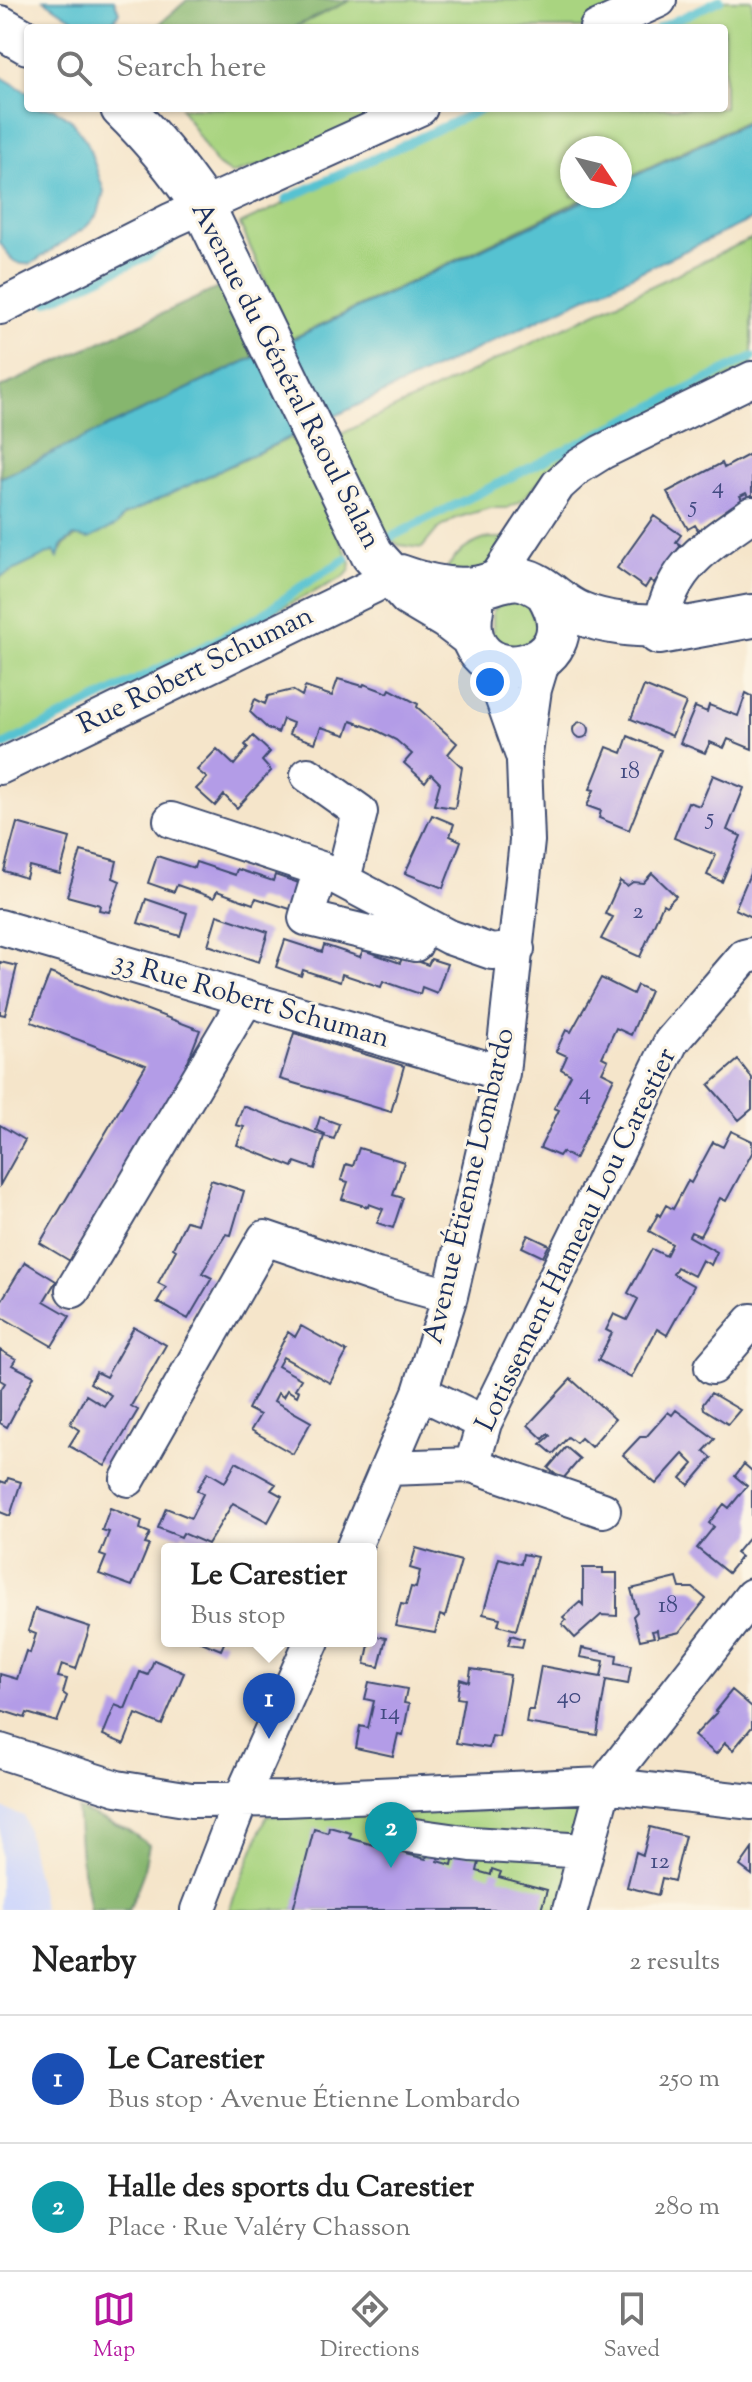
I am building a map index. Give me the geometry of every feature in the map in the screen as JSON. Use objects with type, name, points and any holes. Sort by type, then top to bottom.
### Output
[{"type":"main road","points":[[0,27],[24,41]]},
{"type":"main road","name":"Avenue du Général Raoul Salan","points":[[126,112],[166,154],[203,206],[372,554],[410,596],[447,618],[502,666],[517,668],[531,664],[549,650],[609,644],[669,628],[752,616]]},
{"type":"main road","name":"Avenue du Général Raoul Salan","points":[[387,570],[413,581],[443,587],[473,588],[506,579],[521,579],[535,584],[581,614],[610,623],[669,628]]},
{"type":"main road","points":[[480,648],[470,622],[472,607],[480,594],[492,585]]},
{"type":"main road","points":[[547,593],[558,618],[549,650]]},
{"type":"street","points":[[606,24],[659,0]]},
{"type":"street","points":[[0,307],[203,206],[411,112]]},
{"type":"street","points":[[492,585],[558,485],[578,467],[602,452],[752,379]]},
{"type":"street","points":[[545,505],[542,566],[547,593]]},
{"type":"street","points":[[669,628],[670,590],[678,574],[709,545],[752,514]]},
{"type":"street","name":"Rue Robert Schuman","points":[[0,767],[373,586],[387,570]]},
{"type":"street","name":"Avenue Étienne Lombardo","points":[[480,648],[524,761]]},
{"type":"street","name":"Avenue Étienne Lombardo","points":[[356,1543],[420,1392],[450,1296],[502,1073],[527,841],[524,761],[534,689],[549,650]]},
{"type":"street","points":[[308,775],[360,812],[332,874],[306,918],[415,944]]},
{"type":"street","points":[[171,820],[332,874],[449,937],[492,952],[517,949]]},
{"type":"street","name":"33 Rue Robert Schuman","points":[[0,927],[502,1073]]},
{"type":"street","name":"Lotissement Hameau Lou Carestier","points":[[603,1510],[472,1465],[484,1423],[671,1042],[744,957],[752,955]]},
{"type":"street","points":[[73,1290],[246,999]]},
{"type":"street","points":[[128,1479],[265,1238],[377,1276],[450,1296]]},
{"type":"street","points":[[712,1367],[752,1321]]},
{"type":"street","points":[[420,1392],[484,1423]]},
{"type":"street","points":[[388,1468],[472,1465]]},
{"type":"street","points":[[570,1910],[604,1785],[752,1596]]},
{"type":"street","points":[[198,1910],[241,1799],[309,1647]]},
{"type":"street","points":[[0,1751],[117,1788],[191,1800],[604,1785],[752,1802]]},
{"type":"street","points":[[393,1833],[471,1844],[586,1851]]},
{"type":"shaded area","points":[[0,1807],[24,1816],[44,1910],[0,1910]]},
{"type":"green space","points":[[187,0],[351,0],[300,24],[160,24]]},
{"type":"green space","points":[[351,0],[642,0],[590,24],[301,24]]},
{"type":"green space","points":[[724,0],[752,0],[752,118],[632,175],[632,136],[560,136],[560,208],[564,208],[291,339],[240,224],[481,112],[728,112],[728,24],[672,24]]},
{"type":"green space","points":[[184,112],[400,112],[329,145],[231,174],[216,164]]},
{"type":"green space","points":[[752,238],[752,366],[558,462],[520,502],[507,508],[490,508],[456,518],[437,530],[422,548],[399,545],[383,535],[337,436]]},
{"type":"green space","points":[[220,287],[254,357],[0,478],[0,388]]},
{"type":"green space","points":[[292,437],[351,563],[344,577],[0,747],[0,577],[54,550],[57,557],[75,537],[120,522],[123,516]]},
{"type":"green space","points":[[488,538],[509,538],[497,557],[483,568],[443,574],[462,551]]},
{"type":"green space","points":[[515,600],[530,606],[538,630],[523,649],[493,642],[493,611],[499,605]]},
{"type":"green space","points":[[598,1808],[584,1910],[229,1910],[267,1816]]},
{"type":"green space","points":[[77,1809],[125,1828],[149,1845],[143,1874],[129,1910],[90,1910],[81,1859]]},
{"type":"water","points":[[44,0],[114,0],[119,12],[109,24],[84,24]]},
{"type":"water","points":[[0,76],[24,91],[24,112],[59,112],[71,120],[87,142],[104,191],[98,214],[86,227],[31,264],[15,262],[0,242]]},
{"type":"water","points":[[752,120],[752,219],[123,516],[117,525],[89,539],[74,536],[61,546],[58,558],[54,551],[0,577],[0,478],[569,208],[632,208],[632,177]]},
{"type":"building","points":[[752,453],[752,495],[748,497],[746,493],[740,496],[743,501],[738,508],[698,530],[695,525],[688,529],[667,492],[722,463],[724,468]]},
{"type":"building","points":[[654,516],[681,535],[676,542],[681,545],[654,583],[650,580],[645,588],[617,568]]},
{"type":"building","points":[[338,679],[388,693],[390,689],[418,704],[417,707],[457,743],[448,754],[462,767],[455,808],[434,805],[440,783],[431,774],[425,782],[404,763],[412,754],[396,740],[376,730],[351,721],[346,735],[321,727],[315,743],[289,734],[293,723],[283,719],[278,733],[267,728],[250,712],[255,699],[265,704],[268,696],[292,690],[302,696],[305,687],[332,696]]},
{"type":"building","points":[[644,686],[686,703],[672,736],[631,719]]},
{"type":"building","points":[[746,693],[752,696],[752,749],[728,739],[724,748],[710,742],[705,753],[680,743],[695,707],[707,712],[709,705],[738,716]]},
{"type":"building","points":[[581,722],[589,730],[581,738],[573,730]]},
{"type":"building","points":[[253,736],[270,752],[262,761],[271,771],[237,808],[224,795],[215,806],[196,789],[207,778],[197,770],[217,749],[234,765]]},
{"type":"building","points":[[628,736],[661,750],[629,830],[599,818],[601,811],[587,806],[594,790],[590,789],[607,747],[622,753]]},
{"type":"building","points":[[713,775],[744,788],[727,830],[741,836],[722,882],[707,875],[716,855],[674,838],[688,802],[700,806]]},
{"type":"building","points":[[432,815],[454,824],[450,836],[461,841],[443,888],[405,873]]},
{"type":"building","points":[[17,823],[70,838],[60,874],[29,866],[26,878],[4,871]]},
{"type":"building","points":[[81,851],[117,861],[113,878],[120,881],[109,912],[99,910],[100,905],[67,896]]},
{"type":"building","points":[[157,856],[194,868],[196,862],[235,875],[237,869],[273,881],[275,875],[302,884],[293,910],[256,898],[253,904],[217,891],[214,898],[177,885],[174,892],[148,883]]},
{"type":"building","points":[[752,869],[752,917],[735,909]]},
{"type":"building","points":[[652,873],[676,896],[666,906],[663,904],[640,957],[601,939],[613,917],[605,914],[620,881],[627,886],[633,882],[643,883]]},
{"type":"building","points":[[146,899],[187,913],[180,936],[138,923]]},
{"type":"building","points":[[217,915],[268,932],[259,962],[208,945]]},
{"type":"building","points":[[285,940],[322,952],[324,945],[360,957],[363,950],[400,963],[403,956],[428,965],[431,959],[447,964],[437,993],[422,987],[420,994],[383,981],[381,987],[342,974],[340,982],[303,970],[301,976],[276,967]]},
{"type":"building","points":[[0,962],[17,966],[5,1015],[0,1014]]},
{"type":"building","points":[[50,973],[200,1030],[181,1079],[70,1261],[40,1243],[146,1065],[31,1022]]},
{"type":"building","points":[[601,978],[633,994],[637,985],[650,991],[631,1035],[616,1028],[602,1057],[608,1060],[602,1072],[614,1078],[575,1159],[562,1152],[559,1156],[540,1148],[559,1110],[554,1108],[571,1075],[561,1069],[567,1056],[556,1051],[566,1030],[571,1032]]},
{"type":"building","points":[[294,1033],[404,1066],[391,1112],[280,1079]]},
{"type":"building","points":[[738,1060],[752,1078],[752,1109],[739,1120],[709,1085]]},
{"type":"building","points":[[243,1106],[324,1136],[315,1169],[295,1162],[293,1167],[237,1145],[244,1127],[236,1125]]},
{"type":"building","points":[[320,1117],[339,1124],[334,1139],[316,1130]]},
{"type":"building","points":[[0,1125],[25,1140],[0,1185]]},
{"type":"building","points":[[731,1131],[752,1141],[752,1153],[726,1201],[720,1198],[700,1236],[691,1232],[689,1236],[717,1252],[711,1265],[702,1260],[694,1276],[677,1267],[673,1274],[694,1286],[667,1335],[657,1329],[631,1378],[598,1360],[612,1333],[606,1330],[614,1314],[627,1320],[638,1299],[628,1293],[652,1249],[666,1256],[672,1244],[649,1231],[658,1214],[660,1216],[666,1205],[673,1209],[713,1142],[723,1147]]},
{"type":"building","points":[[359,1148],[404,1162],[393,1195],[403,1198],[393,1228],[377,1223],[383,1209],[342,1199],[348,1182],[341,1180],[346,1164],[353,1166]]},
{"type":"building","points":[[211,1180],[244,1191],[231,1235],[226,1234],[202,1273],[212,1278],[188,1319],[157,1302],[166,1287],[158,1283],[176,1250],[173,1248],[186,1221],[197,1224]]},
{"type":"building","points":[[528,1235],[549,1245],[543,1257],[522,1247]]},
{"type":"building","points":[[25,1262],[56,1281],[44,1301],[70,1316],[52,1346],[0,1316],[0,1303]]},
{"type":"building","points":[[301,1326],[347,1352],[330,1383],[283,1357],[278,1366],[301,1379],[295,1389],[299,1391],[297,1396],[287,1390],[283,1397],[278,1393],[274,1401],[311,1422],[293,1454],[251,1430],[260,1415],[248,1409],[288,1332],[295,1337]]},
{"type":"building","points":[[134,1327],[166,1345],[131,1406],[138,1410],[105,1466],[69,1446],[79,1430],[70,1424],[86,1395],[104,1406],[111,1395],[90,1383],[96,1372],[106,1377]]},
{"type":"building","points":[[0,1350],[16,1359],[12,1365],[34,1376],[7,1427],[0,1423],[0,1391],[5,1383],[0,1380]]},
{"type":"building","points":[[571,1379],[615,1419],[591,1447],[581,1438],[576,1443],[568,1437],[553,1454],[541,1444],[550,1436],[548,1434],[543,1439],[528,1425]]},
{"type":"building","points":[[711,1393],[740,1410],[728,1424],[704,1409],[703,1404]]},
{"type":"building","points":[[676,1410],[715,1439],[704,1451],[712,1458],[689,1485],[681,1478],[693,1464],[683,1454],[656,1484],[623,1455],[640,1437],[646,1437],[668,1412],[672,1415]]},
{"type":"building","points":[[566,1447],[580,1459],[562,1480],[548,1468]]},
{"type":"building","points":[[236,1462],[276,1484],[271,1490],[282,1496],[268,1522],[233,1503],[209,1543],[158,1528],[166,1508],[191,1518],[203,1494],[197,1490],[208,1472],[225,1482]]},
{"type":"building","points":[[744,1464],[752,1471],[752,1534],[736,1553],[741,1557],[728,1573],[697,1548],[714,1527],[709,1523],[724,1504],[729,1508],[747,1486],[735,1476]]},
{"type":"building","points":[[8,1478],[21,1482],[10,1516],[0,1512],[0,1481],[6,1483]]},
{"type":"building","points":[[110,1508],[142,1521],[140,1529],[150,1533],[145,1544],[149,1545],[132,1586],[99,1574],[106,1557],[100,1555],[109,1532],[102,1530]]},
{"type":"building","points":[[416,1548],[461,1561],[445,1617],[440,1615],[435,1633],[395,1626],[401,1604],[406,1605],[411,1587],[416,1588],[420,1571],[410,1568]]},
{"type":"building","points":[[523,1554],[537,1557],[516,1630],[498,1625],[500,1618],[483,1614],[499,1558],[521,1564]]},
{"type":"building","points":[[583,1568],[603,1568],[603,1573],[617,1573],[617,1616],[601,1615],[575,1638],[562,1624],[566,1620],[563,1617],[580,1602],[583,1605]]},
{"type":"building","points":[[677,1578],[680,1588],[693,1588],[706,1599],[680,1632],[658,1637],[657,1630],[652,1631],[654,1637],[640,1640],[633,1616],[637,1612],[631,1589]]},
{"type":"building","points":[[35,1609],[90,1627],[76,1669],[62,1664],[58,1677],[67,1679],[63,1693],[67,1696],[57,1722],[27,1713],[25,1718],[0,1710],[0,1674],[17,1679],[26,1651],[30,1653],[36,1634],[28,1631]]},
{"type":"building","points":[[511,1635],[524,1639],[522,1647],[508,1645]]},
{"type":"building","points":[[377,1636],[386,1638],[379,1667],[365,1664],[369,1647],[377,1647]]},
{"type":"building","points":[[582,1648],[617,1655],[616,1663],[631,1666],[628,1684],[606,1680],[597,1735],[526,1723],[528,1710],[533,1710],[541,1666],[601,1677],[604,1661],[580,1657]]},
{"type":"building","points":[[154,1660],[184,1673],[162,1725],[136,1714],[124,1744],[103,1735],[115,1705],[125,1709],[140,1672],[148,1675]]},
{"type":"building","points":[[471,1669],[510,1675],[499,1737],[492,1736],[489,1748],[456,1743],[464,1699],[457,1698],[460,1679],[469,1682]]},
{"type":"building","points":[[369,1682],[407,1689],[404,1703],[409,1704],[403,1735],[398,1734],[393,1756],[356,1748],[360,1726],[368,1728],[374,1701],[365,1699]]},
{"type":"building","points":[[732,1690],[752,1707],[752,1727],[733,1750],[725,1743],[716,1754],[694,1736],[717,1712]]},
{"type":"building","points":[[329,1827],[351,1833],[349,1838],[377,1846],[378,1840],[389,1843],[387,1849],[426,1859],[428,1853],[440,1856],[438,1861],[452,1865],[455,1851],[480,1858],[477,1871],[491,1875],[492,1869],[501,1872],[499,1877],[547,1890],[541,1910],[293,1910],[314,1829],[328,1833]]},
{"type":"building","points":[[650,1827],[685,1836],[674,1881],[662,1878],[658,1895],[627,1887],[636,1852],[643,1855]]},
{"type":"building","points":[[752,1849],[752,1875],[740,1866]]},
{"type":"waterway","points":[[668,24],[720,0]]},
{"type":"waterway","points":[[286,199],[475,112]]},
{"type":"waterway","points":[[47,302],[146,257],[171,239]]},
{"type":"waterway","points":[[389,538],[752,357]]},
{"type":"waterway","points":[[0,747],[217,640],[261,616],[346,559]]},
{"type":"place","name":"Le Carestier","points":[[269,1739]]},
{"type":"place","name":"Halle des sports du Carestier","points":[[391,1868]]}]
